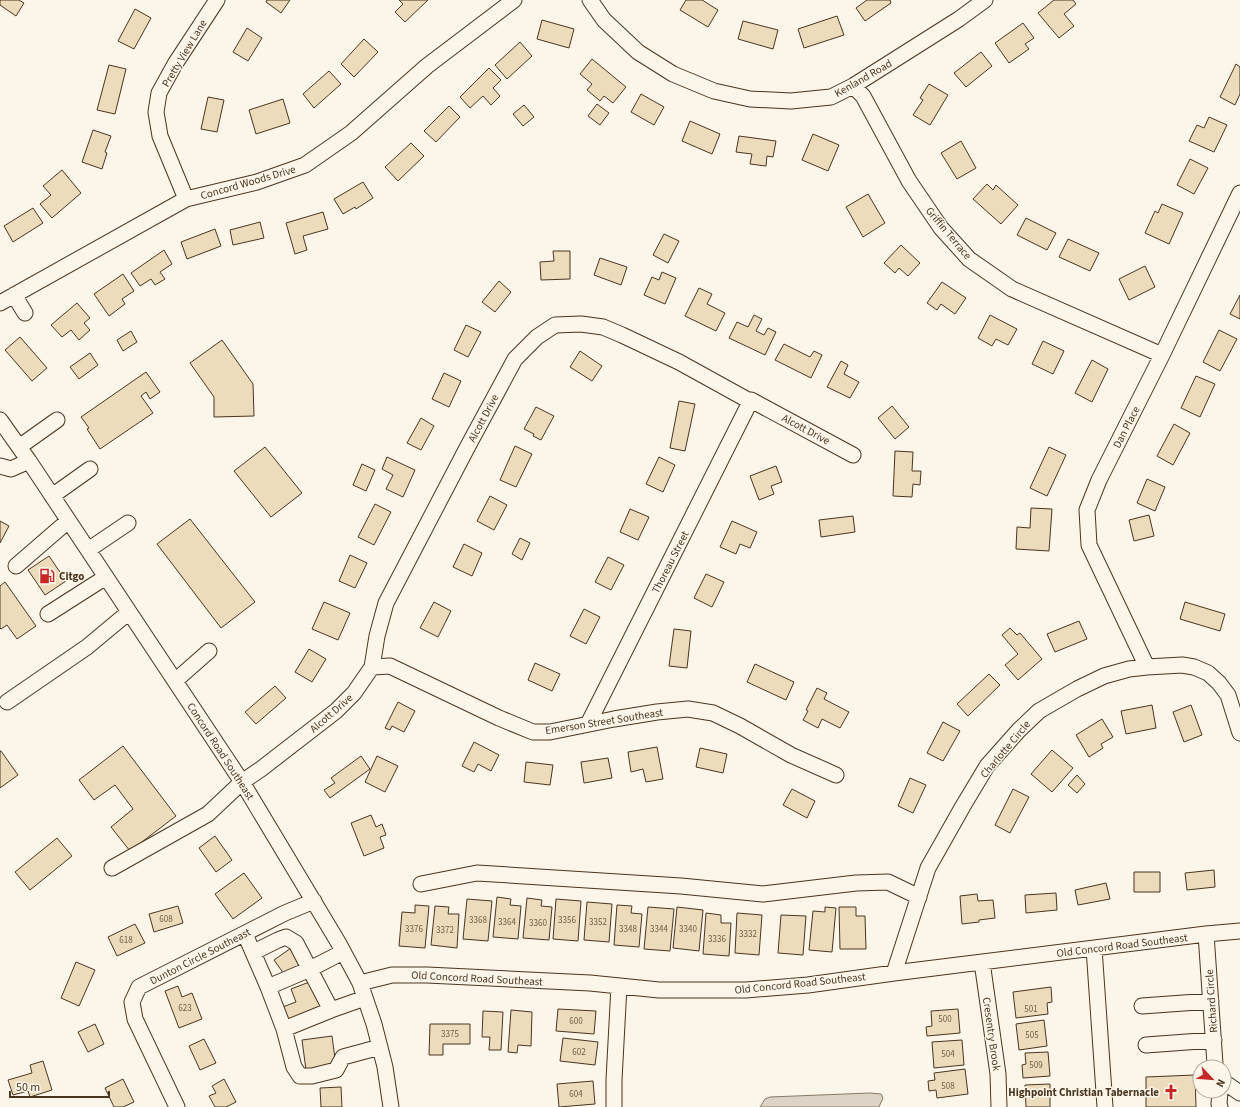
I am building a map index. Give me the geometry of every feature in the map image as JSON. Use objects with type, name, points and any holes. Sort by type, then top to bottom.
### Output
[{"type":"street","name":"Pretty View Lane","points":[[186,199],[160,136],[156,112],[159,93],[175,64],[217,0]]},
{"type":"street","name":"Concord Woods Drive","points":[[0,303],[186,199],[257,182],[305,165],[351,133],[427,66],[514,0]]},
{"type":"street","name":"Kenland Road","points":[[590,0],[604,20],[638,52],[673,74],[714,91],[750,99],[791,101],[831,97],[853,86],[959,19],[985,0]]},
{"type":"street","name":"Griffin Terrace","points":[[853,86],[863,96],[909,181],[941,228],[969,259],[1012,289],[1162,355]]},
{"type":"street","name":"Dan Place","points":[[1147,667],[1089,545],[1087,510],[1099,480],[1162,355],[1240,192]]},
{"type":"street","points":[[14,295],[25,313]]},
{"type":"street","name":"Alcott Drive","points":[[112,868],[208,814],[242,782],[336,711],[354,693],[372,667],[386,603],[515,359],[537,337],[555,326],[581,324],[603,327],[622,335],[679,362],[853,455]]},
{"type":"street","name":"Thoreau Street","points":[[588,724],[751,400]]},
{"type":"street","name":"Concord Road Southeast","points":[[0,420],[242,782],[314,901],[360,983],[380,1047],[385,1067],[391,1107]]},
{"type":"street","points":[[19,447],[57,420]]},
{"type":"street","points":[[0,466],[11,469],[28,461]]},
{"type":"street","points":[[52,496],[90,469]]},
{"type":"street","points":[[16,566],[68,521]]},
{"type":"street","points":[[88,550],[128,523]]},
{"type":"street","points":[[48,614],[106,577]]},
{"type":"street","points":[[7,702],[87,647],[129,612]]},
{"type":"street","points":[[175,681],[209,651]]},
{"type":"street","name":"Charlotte Circle","points":[[894,973],[928,868],[987,766],[1019,730],[1039,711],[1077,689],[1104,676],[1129,669],[1182,665],[1208,673],[1219,683],[1228,695],[1233,706],[1240,733]]},
{"type":"street","name":"Emerson Street Southeast","points":[[372,667],[390,666],[499,718],[533,732],[550,732],[657,712],[688,709],[713,713],[740,726],[791,755],[836,775]]},
{"type":"street","points":[[421,884],[477,874],[681,886],[763,894],[856,883],[888,882],[919,897]]},
{"type":"street","name":"Dunton Circle Southeast","points":[[177,1107],[135,1019],[132,1002],[139,987],[286,913],[314,901]]},
{"type":"street","name":"Old Concord Road Southeast","points":[[360,983],[392,975],[427,975],[590,983],[659,990],[746,990],[808,985],[1206,934],[1240,931]]},
{"type":"street","points":[[245,934],[254,952],[284,1029],[294,1067],[300,1076],[312,1076],[336,1070],[343,1058],[380,1047]]},
{"type":"street","name":"Richard Circle","points":[[1206,934],[1215,1059]]},
{"type":"street","points":[[254,952],[286,937],[296,943],[331,1010]]},
{"type":"street","points":[[1094,948],[1105,1107]]},
{"type":"street","points":[[268,987],[310,969],[343,952]]},
{"type":"street","name":"Cresentry Brook","points":[[982,962],[998,1074],[999,1107]]},
{"type":"street","points":[[614,1107],[619,986]]},
{"type":"street","points":[[284,1029],[365,998]]},
{"type":"street","points":[[1142,1006],[1211,1001]]},
{"type":"street","points":[[1146,1045],[1214,1040]]},
{"type":"shaded area","points":[[870,1093],[881,1094],[883,1098],[879,1107],[760,1107],[765,1099],[770,1097]]},
{"type":"building","points":[[0,0],[19,0],[24,3],[16,16],[0,5]]},
{"type":"building","points":[[267,0],[290,0],[281,13],[266,2]]},
{"type":"building","points":[[399,0],[428,0],[405,22],[395,12],[403,4]]},
{"type":"building","points":[[686,0],[702,0],[718,10],[708,27],[680,10]]},
{"type":"building","points":[[867,0],[890,0],[891,3],[865,21],[856,8]]},
{"type":"building","points":[[1054,0],[1073,0],[1076,4],[1064,14],[1074,26],[1059,38],[1038,13]]},
{"type":"building","points":[[135,9],[151,18],[134,49],[118,41]]},
{"type":"building","points":[[837,16],[844,35],[804,48],[798,29]]},
{"type":"building","points":[[542,20],[574,29],[569,48],[537,39]]},
{"type":"building","points":[[743,21],[778,30],[773,49],[738,39]]},
{"type":"building","points":[[1023,23],[1034,38],[1025,44],[1029,49],[1009,63],[995,43]]},
{"type":"building","points":[[247,28],[262,38],[248,61],[233,52]]},
{"type":"building","points":[[364,39],[378,52],[354,77],[341,64]]},
{"type":"building","points":[[520,42],[532,56],[507,79],[495,65]]},
{"type":"building","points":[[981,52],[992,66],[966,87],[954,73]]},
{"type":"building","points":[[592,59],[626,87],[613,103],[604,96],[600,101],[587,90],[592,84],[580,74]]},
{"type":"building","points":[[1236,64],[1240,67],[1240,94],[1235,105],[1220,97]]},
{"type":"building","points":[[109,65],[126,69],[115,114],[97,110]]},
{"type":"building","points":[[489,68],[501,80],[493,88],[500,96],[491,105],[483,96],[470,108],[460,97]]},
{"type":"building","points":[[329,71],[341,84],[314,108],[303,94]]},
{"type":"building","points":[[929,84],[948,95],[930,125],[913,115],[923,100],[920,98]]},
{"type":"building","points":[[641,94],[664,107],[654,125],[631,112]]},
{"type":"building","points":[[208,97],[224,100],[217,132],[201,129]]},
{"type":"building","points":[[283,99],[290,123],[256,134],[249,110]]},
{"type":"building","points":[[597,104],[609,113],[600,125],[588,116]]},
{"type":"building","points":[[524,105],[534,117],[523,126],[513,114]]},
{"type":"building","points":[[449,106],[460,117],[436,142],[424,131]]},
{"type":"building","points":[[1209,117],[1227,125],[1214,152],[1189,141],[1197,125],[1204,128]]},
{"type":"building","points":[[690,121],[720,134],[712,154],[682,141]]},
{"type":"building","points":[[93,130],[111,136],[105,152],[107,153],[102,169],[82,162]]},
{"type":"building","points":[[813,134],[839,145],[828,171],[802,160]]},
{"type":"building","points":[[739,136],[776,141],[773,157],[767,156],[766,166],[750,164],[752,154],[736,152]]},
{"type":"building","points":[[961,141],[976,168],[957,179],[941,153]]},
{"type":"building","points":[[411,143],[424,156],[398,181],[385,167]]},
{"type":"building","points":[[1190,159],[1208,168],[1194,194],[1177,185]]},
{"type":"building","points":[[62,170],[81,193],[52,218],[40,204],[51,195],[43,186]]},
{"type":"building","points":[[363,182],[373,198],[356,209],[355,207],[343,214],[334,199]]},
{"type":"building","points":[[987,184],[993,190],[996,185],[1018,205],[1001,224],[973,199]]},
{"type":"building","points":[[868,194],[885,223],[863,237],[846,207]]},
{"type":"building","points":[[1162,204],[1183,213],[1169,244],[1145,233],[1155,211],[1158,213]]},
{"type":"building","points":[[33,208],[43,223],[13,242],[4,226]]},
{"type":"building","points":[[323,212],[328,229],[303,236],[307,250],[295,254],[286,223]]},
{"type":"building","points":[[1026,218],[1056,233],[1047,250],[1017,235]]},
{"type":"building","points":[[260,222],[264,238],[233,245],[230,230]]},
{"type":"building","points":[[215,229],[221,246],[187,259],[181,242]]},
{"type":"building","points":[[664,234],[679,241],[668,263],[653,255]]},
{"type":"building","points":[[1068,239],[1099,253],[1090,271],[1059,257]]},
{"type":"building","points":[[901,245],[920,263],[908,276],[899,268],[895,273],[884,263]]},
{"type":"building","points":[[164,250],[172,264],[160,272],[165,279],[155,285],[151,279],[140,286],[131,273]]},
{"type":"building","points":[[553,251],[570,251],[570,279],[541,280],[540,262],[554,261]]},
{"type":"building","points":[[600,258],[627,267],[621,285],[594,275]]},
{"type":"building","points":[[1145,266],[1155,287],[1129,300],[1119,279]]},
{"type":"building","points":[[662,272],[676,278],[665,304],[644,295],[652,277],[659,280]]},
{"type":"building","points":[[123,274],[134,291],[122,299],[125,304],[109,316],[94,294]]},
{"type":"building","points":[[499,281],[511,292],[495,312],[482,302]]},
{"type":"building","points":[[942,282],[966,298],[955,314],[941,304],[937,310],[927,303]]},
{"type":"building","points":[[699,288],[712,294],[707,304],[725,313],[716,331],[685,316]]},
{"type":"building","points":[[1240,295],[1240,319],[1230,314]]},
{"type":"building","points":[[77,303],[90,318],[84,323],[90,330],[79,340],[71,330],[62,337],[51,325]]},
{"type":"building","points":[[754,315],[762,319],[756,331],[764,335],[768,328],[776,332],[765,355],[729,338],[737,322],[748,327]]},
{"type":"building","points":[[990,315],[1017,329],[1008,345],[996,339],[992,346],[978,338]]},
{"type":"building","points":[[466,325],[481,332],[468,357],[454,350]]},
{"type":"building","points":[[1219,330],[1237,339],[1220,371],[1203,362]]},
{"type":"building","points":[[131,331],[137,342],[123,351],[117,340]]},
{"type":"building","points":[[20,337],[47,368],[32,381],[5,350]]},
{"type":"building","points":[[222,340],[253,384],[254,416],[214,417],[214,397],[190,363]]},
{"type":"building","points":[[1043,341],[1064,351],[1053,374],[1032,364]]},
{"type":"building","points":[[784,344],[810,357],[814,351],[822,355],[811,378],[775,360]]},
{"type":"building","points":[[580,351],[602,366],[592,381],[570,367]]},
{"type":"building","points":[[90,353],[98,365],[79,379],[70,367]]},
{"type":"building","points":[[1092,360],[1108,369],[1092,402],[1075,393]]},
{"type":"building","points":[[841,361],[848,365],[844,374],[859,382],[850,398],[827,387]]},
{"type":"building","points":[[146,372],[160,392],[150,399],[146,392],[141,396],[153,413],[100,449],[87,429],[89,428],[81,417]]},
{"type":"building","points":[[444,373],[461,381],[449,407],[432,399]]},
{"type":"building","points":[[1196,376],[1215,384],[1200,417],[1181,408]]},
{"type":"building","points":[[679,401],[695,404],[685,451],[670,448]]},
{"type":"building","points":[[892,406],[909,427],[895,439],[878,418]]},
{"type":"building","points":[[536,407],[554,416],[541,440],[533,436],[534,434],[524,429]]},
{"type":"building","points":[[421,418],[434,426],[421,450],[407,443]]},
{"type":"building","points":[[1174,424],[1190,433],[1173,465],[1157,456]]},
{"type":"building","points":[[515,446],[532,454],[516,487],[500,480]]},
{"type":"building","points":[[265,447],[302,493],[271,517],[234,471]]},
{"type":"building","points":[[1049,447],[1066,455],[1047,496],[1030,488]]},
{"type":"building","points":[[895,451],[913,452],[912,471],[921,471],[920,485],[913,484],[912,497],[893,496]]},
{"type":"building","points":[[387,457],[415,470],[403,497],[386,489],[393,475],[382,469]]},
{"type":"building","points":[[659,457],[675,465],[663,492],[646,484]]},
{"type":"building","points":[[362,464],[375,470],[366,491],[353,485]]},
{"type":"building","points":[[776,466],[782,482],[771,486],[774,494],[759,500],[750,476]]},
{"type":"building","points":[[1147,479],[1165,487],[1155,511],[1137,503]]},
{"type":"building","points":[[490,496],[507,505],[494,530],[477,521]]},
{"type":"building","points":[[375,504],[391,512],[374,545],[358,537]]},
{"type":"building","points":[[1031,508],[1052,509],[1049,551],[1016,549],[1017,527],[1030,528]]},
{"type":"building","points":[[630,509],[649,517],[638,540],[620,532]]},
{"type":"building","points":[[1149,515],[1154,536],[1134,541],[1129,520]]},
{"type":"building","points":[[853,516],[855,532],[821,537],[819,520]]},
{"type":"building","points":[[190,519],[255,602],[221,628],[157,544]]},
{"type":"building","points":[[0,521],[9,526],[0,543]]},
{"type":"building","points":[[732,521],[757,532],[750,548],[740,544],[736,554],[720,547]]},
{"type":"building","points":[[520,538],[530,543],[522,560],[512,554]]},
{"type":"building","points":[[464,544],[482,553],[472,576],[453,567]]},
{"type":"building","points":[[350,555],[367,563],[355,588],[339,581]]},
{"type":"building","name":"Citgo","points":[[49,556],[66,581],[45,595],[28,570]]},
{"type":"building","points":[[608,557],[624,565],[611,590],[595,582]]},
{"type":"building","points":[[706,574],[724,582],[712,607],[694,598]]},
{"type":"building","points":[[5,582],[36,626],[17,639],[7,625],[1,629],[0,628],[0,586]]},
{"type":"building","points":[[324,602],[350,613],[338,640],[312,629]]},
{"type":"building","points":[[434,602],[451,611],[438,637],[420,628]]},
{"type":"building","points":[[1185,602],[1225,614],[1220,631],[1180,619]]},
{"type":"building","points":[[584,609],[600,617],[586,644],[570,636]]},
{"type":"building","points":[[1079,621],[1087,639],[1055,652],[1047,634]]},
{"type":"building","points":[[1010,628],[1017,635],[1020,633],[1042,659],[1018,680],[1005,665],[1018,654],[1002,635]]},
{"type":"building","points":[[674,629],[691,631],[687,668],[669,666]]},
{"type":"building","points":[[309,649],[326,659],[312,682],[295,672]]},
{"type":"building","points":[[535,663],[560,674],[552,691],[528,680]]},
{"type":"building","points":[[755,664],[794,682],[786,700],[747,682]]},
{"type":"building","points":[[989,674],[1000,685],[968,716],[957,704]]},
{"type":"building","points":[[275,686],[286,698],[256,724],[245,712]]},
{"type":"building","points":[[817,688],[827,693],[824,699],[849,712],[840,728],[822,719],[818,728],[803,720],[808,711],[806,710]]},
{"type":"building","points":[[398,702],[415,711],[404,732],[392,726],[390,730],[385,728]]},
{"type":"building","points":[[1152,705],[1156,728],[1126,734],[1121,711]]},
{"type":"building","points":[[1191,705],[1202,735],[1184,742],[1173,712]]},
{"type":"building","points":[[1102,719],[1113,737],[1101,744],[1103,748],[1089,757],[1076,735]]},
{"type":"building","points":[[943,722],[960,731],[943,761],[927,753]]},
{"type":"building","points":[[474,742],[499,755],[491,771],[478,764],[474,772],[462,766]]},
{"type":"building","points":[[123,746],[176,816],[130,851],[111,827],[133,809],[115,785],[94,800],[79,780]]},
{"type":"building","points":[[657,747],[663,779],[646,782],[643,769],[631,772],[628,752]]},
{"type":"building","points":[[700,748],[727,754],[723,773],[696,767]]},
{"type":"building","points":[[1052,750],[1073,768],[1052,792],[1031,774]]},
{"type":"building","points":[[0,751],[18,775],[0,788]]},
{"type":"building","points":[[361,756],[370,769],[330,798],[324,790],[335,783],[331,778]]},
{"type":"building","points":[[377,756],[398,766],[385,792],[365,782]]},
{"type":"building","points":[[608,758],[612,778],[584,783],[581,762]]},
{"type":"building","points":[[526,762],[553,765],[550,785],[524,782]]},
{"type":"building","points":[[1077,775],[1085,784],[1077,793],[1068,785]]},
{"type":"building","points":[[910,778],[926,785],[913,813],[898,806]]},
{"type":"building","points":[[792,789],[815,801],[807,818],[783,805]]},
{"type":"building","points":[[1013,789],[1029,797],[1010,833],[995,825]]},
{"type":"building","points":[[371,815],[376,827],[382,824],[386,835],[380,837],[384,848],[364,856],[351,823]]},
{"type":"building","points":[[215,836],[232,860],[216,872],[199,848]]},
{"type":"building","points":[[57,838],[72,856],[30,890],[15,872]]},
{"type":"building","points":[[1214,870],[1215,887],[1187,890],[1185,873]]},
{"type":"building","points":[[1134,872],[1160,872],[1160,892],[1134,892]]},
{"type":"building","points":[[244,873],[262,898],[233,919],[215,894]]},
{"type":"building","points":[[1106,883],[1110,899],[1078,905],[1075,890]]},
{"type":"building","points":[[1056,893],[1057,910],[1026,913],[1025,895]]},
{"type":"building","points":[[977,894],[978,901],[993,900],[995,918],[962,924],[960,896]]},
{"type":"building","points":[[497,897],[511,899],[510,905],[521,906],[518,939],[493,937]]},
{"type":"building","points":[[527,898],[542,900],[541,906],[552,907],[549,940],[523,938]]},
{"type":"building","points":[[467,899],[492,901],[488,941],[463,939]]},
{"type":"building","points":[[556,899],[581,901],[578,941],[553,939]]},
{"type":"building","points":[[587,902],[612,904],[609,942],[584,940]]},
{"type":"building","points":[[415,905],[429,906],[425,948],[399,946],[402,912],[415,913]]},
{"type":"building","points":[[617,905],[632,906],[631,913],[642,914],[639,947],[614,945]]},
{"type":"building","points":[[178,906],[183,923],[154,932],[149,914]]},
{"type":"building","points":[[435,906],[449,907],[448,914],[459,914],[457,948],[431,945]]},
{"type":"building","points":[[648,907],[674,909],[670,951],[644,949]]},
{"type":"building","points":[[677,907],[703,910],[699,951],[673,948]]},
{"type":"building","points":[[825,907],[836,908],[832,952],[809,950],[813,911],[825,912]]},
{"type":"building","points":[[839,907],[856,907],[856,916],[865,916],[866,949],[840,949]]},
{"type":"building","points":[[706,913],[721,915],[721,923],[731,923],[729,956],[703,954]]},
{"type":"building","points":[[737,913],[762,915],[759,955],[735,953]]},
{"type":"building","points":[[781,915],[806,916],[803,955],[778,953]]},
{"type":"building","points":[[135,924],[145,943],[117,956],[108,937]]},
{"type":"building","points":[[291,948],[302,963],[284,974],[274,960]]},
{"type":"building","points":[[76,962],[95,970],[79,1006],[61,998]]},
{"type":"building","points":[[312,981],[323,1009],[286,1024],[280,1008],[296,1002],[291,989]]},
{"type":"building","points":[[178,986],[182,997],[192,993],[202,1019],[179,1028],[165,991]]},
{"type":"building","points":[[1051,987],[1052,1002],[1047,1003],[1048,1014],[1016,1018],[1013,992]]},
{"type":"building","points":[[558,1009],[596,1011],[594,1034],[556,1031]]},
{"type":"building","points":[[958,1009],[960,1033],[927,1036],[926,1027],[932,1026],[931,1011]]},
{"type":"building","points":[[511,1010],[532,1012],[531,1046],[518,1045],[517,1053],[508,1052]]},
{"type":"building","points":[[483,1011],[503,1012],[501,1050],[489,1050],[490,1037],[482,1037]]},
{"type":"building","points":[[1044,1020],[1047,1046],[1019,1050],[1016,1024]]},
{"type":"building","points":[[95,1024],[104,1044],[88,1052],[78,1032]]},
{"type":"building","points":[[430,1024],[470,1024],[470,1044],[443,1044],[443,1055],[429,1055]]},
{"type":"building","points":[[332,1036],[336,1066],[306,1070],[302,1040]]},
{"type":"building","points":[[563,1038],[598,1042],[595,1065],[560,1061]]},
{"type":"building","points":[[204,1039],[216,1063],[200,1070],[189,1046]]},
{"type":"building","points":[[962,1040],[964,1065],[934,1068],[932,1042]]},
{"type":"building","points":[[1048,1052],[1050,1076],[1023,1078],[1022,1065],[1026,1064],[1025,1053]]},
{"type":"building","points":[[43,1061],[52,1090],[30,1097],[28,1091],[13,1095],[8,1080],[32,1073],[30,1065]]},
{"type":"building","points":[[965,1069],[968,1094],[937,1098],[936,1090],[929,1091],[928,1081],[935,1080],[934,1073]]},
{"type":"building","name":"Highpoint Christian Tabernacle","points":[[1192,1075],[1192,1099],[1196,1099],[1196,1107],[1146,1107],[1146,1077]]},
{"type":"building","points":[[123,1079],[134,1102],[123,1107],[114,1107],[105,1088]]},
{"type":"building","points":[[224,1079],[236,1102],[226,1107],[215,1107],[209,1096],[216,1093],[212,1086]]},
{"type":"building","points":[[593,1081],[595,1104],[559,1107],[557,1084]]},
{"type":"building","points":[[1050,1084],[1050,1107],[1026,1107],[1025,1085]]},
{"type":"building","points":[[341,1087],[342,1107],[321,1107],[320,1088]]},
{"type":"place","name":"Citgo","points":[[47,576]]},
{"type":"place","name":"Highpoint Christian Tabernacle","points":[[1171,1092]]}]
